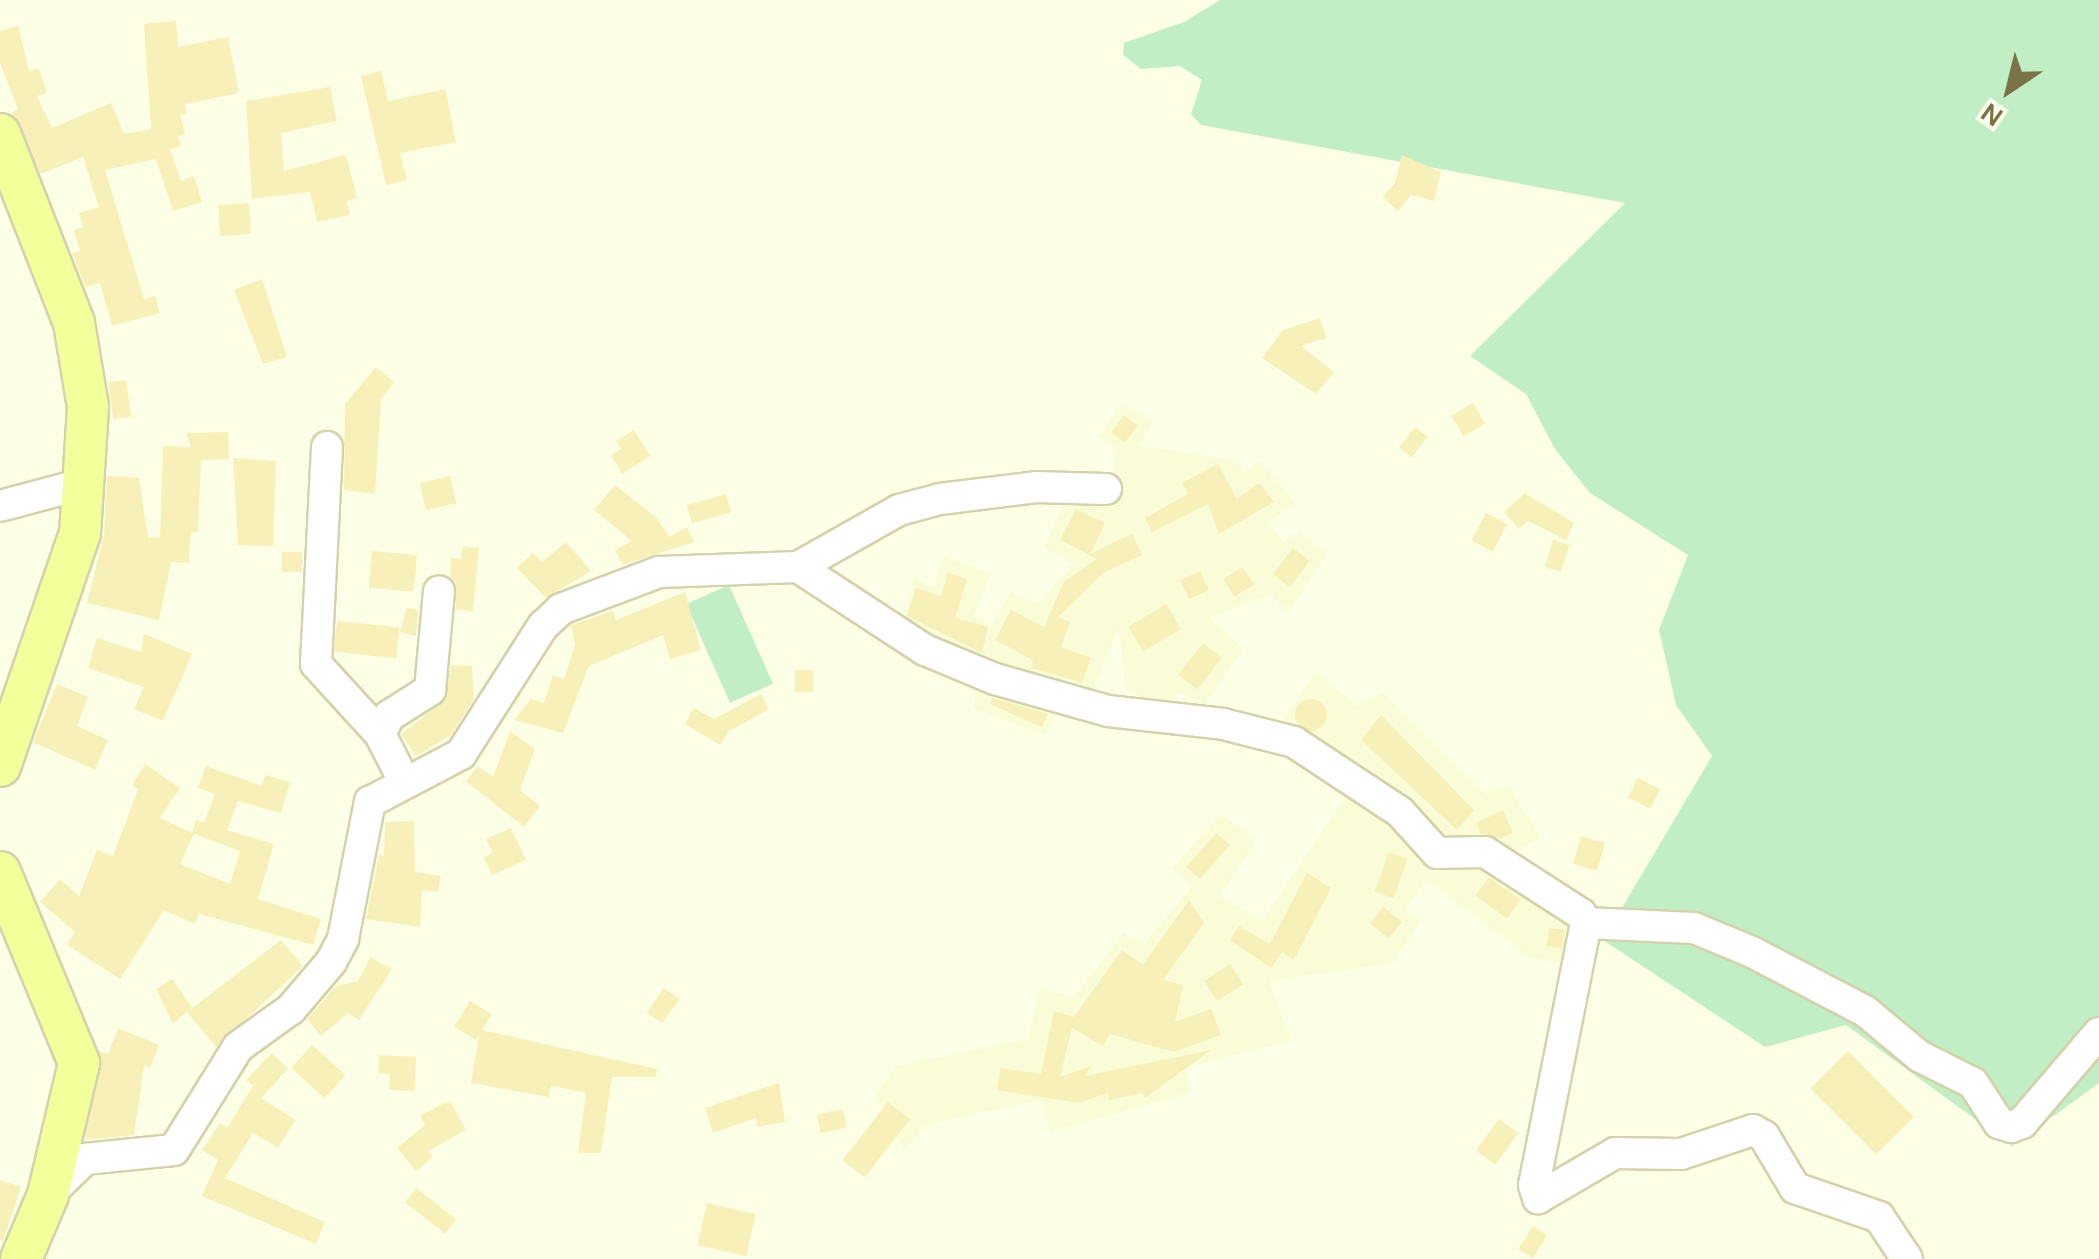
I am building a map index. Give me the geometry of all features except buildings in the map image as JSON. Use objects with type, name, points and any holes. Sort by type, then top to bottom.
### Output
[{"type":"main road","points":[[0,134],[74,323],[88,407],[79,485],[80,533],[0,766]]},
{"type":"main road","points":[[0,872],[78,1063],[48,1195],[22,1259]]},
{"type":"street","points":[[327,446],[316,664],[380,734],[404,782]]},
{"type":"street","points":[[0,506],[79,485]]},
{"type":"street","points":[[48,1195],[84,1159],[174,1150],[238,1047],[290,1008],[331,962],[343,939],[370,802],[461,754],[543,626],[561,609],[659,572],[798,566],[898,510],[940,499],[1036,487],[1106,489]]},
{"type":"street","points":[[798,566],[925,650],[995,678],[1108,711],[1241,727],[1294,742],[1400,812],[1437,853],[1485,852],[1586,923],[1694,928],[1752,952],[1865,1010],[1919,1056],[1972,1083],[1999,1123],[2010,1126],[2022,1122],[2099,1033]]},
{"type":"street","points":[[380,734],[389,716],[430,690],[439,591]]},
{"type":"street","points":[[1586,923],[1534,1184],[1538,1198],[1615,1152],[1681,1154],[1753,1130],[1764,1136],[1795,1188],[1880,1216],[1907,1259]]},
{"type":"shaded area","points":[[1220,0],[2099,0],[2099,1083],[2012,1146],[1846,1025],[1765,1047],[1603,940],[1712,756],[1676,705],[1659,630],[1688,555],[1590,493],[1555,449],[1526,394],[1470,356],[1625,203],[1201,125],[1191,114],[1202,80],[1180,66],[1141,69],[1123,55],[1124,43],[1184,22]]},
{"type":"shaded area","points":[[1121,402],[1154,422],[1138,445],[1234,460],[1245,473],[1259,461],[1296,503],[1268,523],[1283,542],[1299,531],[1327,554],[1288,613],[1271,595],[1209,617],[1243,649],[1203,707],[1179,692],[1166,715],[1125,686],[1119,628],[1086,703],[1065,696],[1045,735],[974,709],[976,685],[901,634],[914,578],[934,588],[943,556],[991,574],[974,615],[991,626],[1011,592],[1038,604],[1074,564],[1044,548],[1069,492],[1112,499],[1115,447],[1100,437]]},
{"type":"shaded area","points":[[729,585],[773,684],[730,703],[686,604]]},
{"type":"shaded area","points":[[1316,672],[1358,707],[1382,692],[1486,794],[1508,785],[1541,838],[1497,859],[1580,926],[1577,965],[1531,958],[1426,879],[1405,910],[1420,922],[1393,963],[1269,981],[1291,1041],[1187,1067],[1189,1093],[1050,1132],[1041,1100],[927,1124],[904,1150],[875,1094],[897,1066],[1028,1039],[1040,988],[1074,997],[1124,933],[1143,945],[1192,886],[1172,869],[1221,814],[1257,839],[1219,896],[1262,921],[1362,773],[1275,731]]}]
